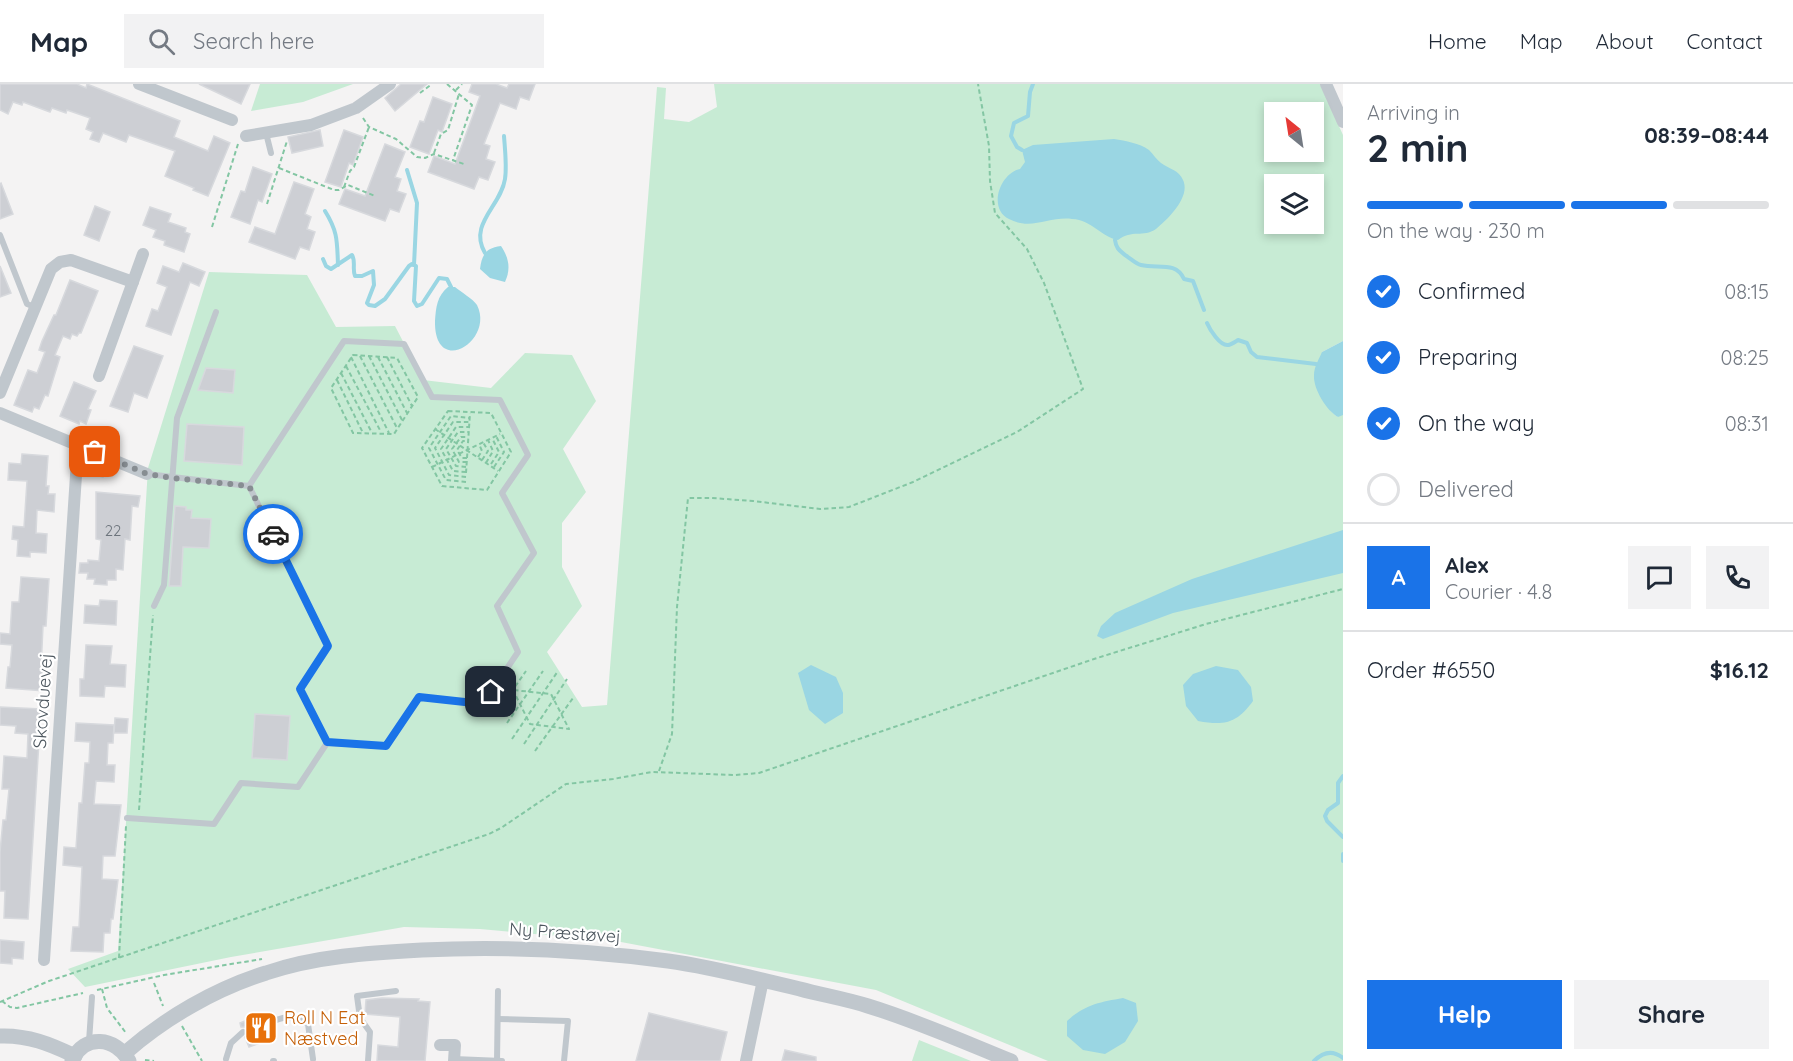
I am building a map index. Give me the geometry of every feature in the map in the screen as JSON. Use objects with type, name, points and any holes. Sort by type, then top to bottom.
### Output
[{"type":"street","points":[[140,84],[232,120]]},
{"type":"street","points":[[246,136],[311,125],[356,108],[390,84]]},
{"type":"street","points":[[1326,84],[1343,122]]},
{"type":"street","points":[[99,376],[143,254]]},
{"type":"street","points":[[0,393],[51,269],[60,262],[71,260],[133,282]]},
{"type":"street","points":[[0,413],[147,474]]},
{"type":"street","name":"Skovduevej","points":[[44,960],[78,445]]},
{"type":"street","name":"Ny Præstøvej","points":[[129,1053],[176,1016],[221,990],[266,973],[327,957],[480,948],[583,953],[669,961],[763,980],[868,1006],[946,1034],[1011,1061]]},
{"type":"street","points":[[746,1061],[763,980]]},
{"type":"street","points":[[0,1036],[44,1041],[73,1058],[89,1043],[99,1041],[108,1042],[129,1053]]},
{"type":"street","points":[[440,1045],[455,1045],[454,1060]]},
{"type":"lane","points":[[266,133],[271,153]]},
{"type":"lane","points":[[0,235],[27,304],[35,307]]},
{"type":"lane","points":[[154,606],[164,585],[177,418],[216,312]]},
{"type":"lane","points":[[249,486],[344,341],[404,344],[432,397],[500,400],[528,455],[502,494],[534,554],[497,606],[518,652],[483,704],[419,697],[386,746],[327,742]]},
{"type":"lane","points":[[147,474],[249,486]]},
{"type":"lane","points":[[249,486],[328,646],[300,689],[327,742]]},
{"type":"lane","points":[[127,818],[214,824],[241,783],[298,787],[327,742]]},
{"type":"lane","points":[[368,1061],[370,1032],[360,1018],[357,996],[396,991]]},
{"type":"lane","points":[[497,1061],[498,991]]},
{"type":"lane","points":[[89,1043],[92,997]]},
{"type":"lane","points":[[266,1024],[279,1018],[295,1017],[308,1024],[313,1059]]},
{"type":"lane","points":[[498,1019],[568,1021],[564,1061]]},
{"type":"lane","points":[[226,1059],[231,1043],[243,1032]]},
{"type":"lane","points":[[454,1060],[502,1061]]},
{"type":"path","points":[[420,93],[432,84]]},
{"type":"path","points":[[447,84],[472,105],[453,160]]},
{"type":"path","points":[[455,91],[462,84]]},
{"type":"path","points":[[659,772],[672,734],[677,607],[688,498],[753,501],[820,509],[849,507],[913,482],[1007,436],[1083,389],[1044,283],[1027,249],[995,213],[990,181],[990,146],[978,84]]},
{"type":"path","points":[[434,154],[441,134],[448,130],[459,94]]},
{"type":"path","points":[[356,108],[369,127],[396,139],[417,157],[425,158],[434,154],[464,164]]},
{"type":"path","points":[[345,187],[369,127]]},
{"type":"path","points":[[267,204],[286,145],[287,129]]},
{"type":"path","points":[[212,227],[239,141],[246,136]]},
{"type":"path","points":[[279,168],[334,190],[348,185],[375,196]]},
{"type":"path","points":[[360,356],[397,429]]},
{"type":"path","points":[[369,356],[402,421]]},
{"type":"path","points":[[351,357],[397,358],[418,397],[394,434],[353,433],[331,388],[351,357]]},
{"type":"path","points":[[351,357],[390,434]]},
{"type":"path","points":[[378,357],[408,413]]},
{"type":"path","points":[[387,357],[412,406]]},
{"type":"path","points":[[346,366],[381,434]]},
{"type":"path","points":[[341,373],[372,434]]},
{"type":"path","points":[[337,380],[363,433]]},
{"type":"path","points":[[448,411],[491,413],[511,452],[487,489],[442,486],[422,448],[435,429],[448,411]]},
{"type":"path","points":[[465,488],[470,412]]},
{"type":"path","points":[[466,482],[446,480],[429,448],[451,416],[469,418]]},
{"type":"path","points":[[466,477],[449,475],[435,448],[453,422],[469,422]]},
{"type":"path","points":[[466,472],[453,471],[441,449],[456,427],[469,427]]},
{"type":"path","points":[[435,429],[499,471]]},
{"type":"path","points":[[466,467],[456,466],[446,449],[458,432],[468,432]]},
{"type":"path","points":[[432,467],[501,434]]},
{"type":"path","points":[[494,468],[504,452],[496,436]]},
{"type":"path","points":[[467,462],[459,462],[452,449],[460,437],[468,437]]},
{"type":"path","points":[[490,465],[499,452],[492,438]]},
{"type":"path","points":[[486,463],[493,452],[488,440]]},
{"type":"path","points":[[467,458],[462,458],[457,450],[463,441],[468,441]]},
{"type":"path","points":[[482,460],[488,451],[483,442]]},
{"type":"path","points":[[478,457],[482,451],[479,444]]},
{"type":"path","points":[[474,447],[476,451],[474,454]]},
{"type":"path","points":[[1,1001],[49,981],[489,834],[566,784],[659,772],[735,775],[759,773],[1139,645],[1217,621],[1343,589]]},
{"type":"path","points":[[139,819],[154,606]]},
{"type":"path","points":[[498,711],[526,671]]},
{"type":"path","points":[[507,723],[543,671]]},
{"type":"path","points":[[512,739],[558,671]]},
{"type":"path","points":[[525,744],[567,680]]},
{"type":"path","points":[[499,681],[513,690],[551,694],[569,729],[530,724],[513,690]]},
{"type":"path","points":[[535,752],[573,698]]},
{"type":"path","points":[[119,958],[127,818]]},
{"type":"path","points":[[1,1001],[10,1007],[17,1008],[164,975],[265,958]]},
{"type":"path","points":[[154,983],[163,1006]]},
{"type":"path","points":[[102,989],[107,1008],[129,1053],[154,1061]]},
{"type":"path","points":[[176,1016],[202,1061]]},
{"type":"green space","points":[[260,84],[353,84],[303,102],[251,111]]},
{"type":"green space","points":[[714,84],[1320,84],[1343,135],[1343,341],[1322,352],[1323,388],[1327,405],[1338,417],[1343,406],[1343,1061],[1048,1061],[876,990],[621,942],[480,929],[404,927],[231,957],[85,987],[68,969],[118,951],[148,468],[209,272],[307,275],[336,327],[395,326],[423,380],[491,388],[525,353],[572,355],[596,401],[563,449],[586,492],[562,523],[562,567],[582,606],[547,652],[582,707],[607,705],[657,87],[666,88],[664,119],[689,122],[717,107]]},
{"type":"green space","points":[[919,1040],[971,1061],[912,1061]]},
{"type":"water","points":[[1114,139],[1149,150],[1161,163],[1179,174],[1183,180],[1184,193],[1177,207],[1151,232],[1128,235],[1118,240],[1106,236],[1091,225],[1079,220],[1064,219],[1025,224],[1009,219],[999,208],[999,192],[1002,184],[1025,162],[1022,150],[1033,145]]},
{"type":"water","points":[[501,246],[508,264],[505,282],[490,278],[480,269],[486,253],[492,248]]},
{"type":"water","points":[[448,287],[455,287],[470,298],[477,305],[480,318],[478,331],[471,341],[462,348],[453,350],[444,348],[437,338],[435,321],[439,298]]},
{"type":"water","points":[[1343,341],[1343,415],[1338,417],[1329,410],[1322,399],[1314,381],[1314,375],[1322,352]]},
{"type":"water","points":[[1343,530],[1343,573],[1173,613],[1103,639],[1097,636],[1101,626],[1115,613],[1192,579]]},
{"type":"water","points":[[811,665],[836,677],[843,693],[843,713],[825,724],[809,710],[798,673]]},
{"type":"water","points":[[1216,666],[1238,670],[1251,687],[1253,701],[1241,714],[1230,721],[1216,723],[1198,721],[1186,706],[1183,685],[1193,674]]},
{"type":"water","points":[[1123,998],[1136,1003],[1138,1021],[1125,1042],[1105,1054],[1083,1050],[1067,1036],[1067,1021],[1080,1011],[1100,1003]]},
{"type":"building","points":[[0,84],[77,84],[86,88],[87,84],[180,121],[174,137],[208,151],[214,136],[230,143],[208,196],[165,176],[175,151],[129,135],[126,142],[103,133],[99,142],[90,139],[93,132],[86,129],[90,118],[67,110],[66,113],[52,108],[50,112],[23,102],[22,105],[13,102],[8,114],[0,110]]},
{"type":"building","points":[[199,84],[250,84],[241,104]]},
{"type":"building","points":[[401,84],[427,84],[395,111],[385,98]]},
{"type":"building","points":[[472,84],[496,84],[507,88],[509,84],[535,84],[529,100],[520,97],[516,109],[500,103],[484,144],[490,146],[486,159],[495,162],[488,180],[479,177],[474,189],[428,172],[434,156],[455,164],[480,96],[469,92]]},
{"type":"building","points":[[433,97],[452,104],[442,132],[438,130],[429,154],[410,147],[420,121],[424,122]]},
{"type":"building","points":[[320,130],[323,146],[292,153],[288,137]]},
{"type":"building","points":[[344,130],[363,137],[353,165],[349,163],[341,187],[325,182]]},
{"type":"building","points":[[385,144],[405,152],[395,177],[401,179],[397,191],[406,194],[399,212],[390,209],[385,221],[339,204],[345,189],[365,196]]},
{"type":"building","points":[[253,167],[272,174],[262,202],[258,200],[250,224],[231,217],[241,191],[245,192]]},
{"type":"building","points":[[294,182],[314,189],[305,214],[311,217],[307,229],[315,232],[309,250],[300,247],[295,259],[249,242],[255,227],[275,234]]},
{"type":"building","points":[[0,184],[13,214],[0,219]]},
{"type":"building","points":[[95,206],[110,212],[99,241],[84,235]]},
{"type":"building","points":[[150,207],[171,214],[168,222],[186,228],[185,232],[190,234],[184,252],[164,245],[165,241],[153,237],[156,230],[143,225]]},
{"type":"building","points":[[183,263],[205,272],[199,286],[190,282],[171,335],[146,326],[152,309],[158,311],[167,287],[157,283],[163,266],[179,272]]},
{"type":"building","points":[[0,266],[11,293],[0,297]]},
{"type":"building","points":[[70,280],[98,291],[81,333],[77,336],[72,334],[70,339],[63,336],[55,355],[60,357],[48,396],[45,395],[39,409],[34,407],[32,412],[14,405],[28,370],[37,373],[45,352],[39,350],[42,341],[56,315]]},
{"type":"building","points":[[134,346],[163,356],[147,398],[134,393],[128,412],[110,406]]},
{"type":"building","points":[[206,368],[235,370],[233,393],[198,390]]},
{"type":"building","points":[[74,382],[96,391],[88,409],[91,410],[86,424],[80,421],[79,424],[60,416]]},
{"type":"building","points":[[187,424],[244,427],[242,465],[184,461]]},
{"type":"building","points":[[22,454],[48,456],[46,486],[49,486],[48,494],[55,494],[54,512],[37,510],[36,533],[47,534],[46,553],[30,552],[30,557],[17,556],[18,540],[12,539],[13,526],[24,527],[27,481],[8,480],[9,463],[21,464]]},
{"type":"building","points":[[95,464],[106,467],[103,477],[93,475]]},
{"type":"building","points":[[96,492],[140,496],[138,507],[132,506],[130,540],[125,539],[123,570],[116,569],[116,580],[107,580],[107,585],[94,584],[95,579],[87,579],[88,573],[79,573],[80,563],[88,563],[88,560],[99,561],[101,540],[96,539]]},
{"type":"building","points":[[175,506],[192,510],[191,518],[211,519],[209,548],[183,547],[181,586],[169,586]]},
{"type":"building","points":[[21,577],[49,579],[46,626],[43,626],[41,669],[47,670],[45,691],[6,688],[12,645],[0,644],[0,633],[10,634],[12,602],[19,602]]},
{"type":"building","points":[[100,600],[117,601],[116,625],[84,623],[85,605],[99,606]]},
{"type":"building","points":[[86,645],[112,646],[110,664],[126,665],[125,687],[105,686],[104,697],[80,696],[80,679],[84,679]]},
{"type":"building","points":[[0,707],[41,709],[28,919],[4,918],[5,891],[0,891],[0,852],[9,789],[2,789],[4,756],[27,758],[28,734],[15,733],[16,726],[0,725]]},
{"type":"building","points":[[255,714],[290,716],[287,760],[252,758]]},
{"type":"building","points":[[115,718],[128,719],[127,733],[114,733]]},
{"type":"building","points":[[76,723],[114,725],[113,743],[108,743],[107,765],[115,765],[114,782],[96,781],[94,804],[121,805],[115,856],[103,856],[102,879],[118,880],[113,919],[111,919],[110,933],[104,933],[103,952],[71,951],[73,927],[79,927],[82,867],[63,865],[64,847],[76,848],[79,803],[82,803],[85,763],[89,763],[90,742],[75,741]]},
{"type":"building","points":[[0,940],[24,942],[23,959],[12,958],[12,964],[0,963]]},
{"type":"building","points":[[419,999],[418,1001],[430,1002],[425,1061],[377,1061],[378,1045],[398,1047],[400,1017],[365,1014],[366,1000]]},
{"type":"building","points":[[649,1013],[727,1032],[720,1061],[636,1061]]},
{"type":"building","points":[[262,1014],[264,1019],[261,1025],[268,1029],[271,1039],[249,1047],[245,1037],[248,1030],[241,1027],[240,1023]]},
{"type":"building","points":[[785,1050],[816,1057],[816,1061],[782,1061]]},
{"type":"waterway","points":[[1022,150],[1017,147],[1011,136],[1014,123],[1028,116],[1033,84]]},
{"type":"waterway","points":[[485,253],[480,233],[505,179],[504,136]]},
{"type":"waterway","points":[[407,170],[417,203],[414,265]]},
{"type":"waterway","points":[[325,211],[336,237],[338,265]]},
{"type":"waterway","points":[[1115,240],[1119,250],[1137,263],[1171,268],[1181,273],[1184,279],[1193,281],[1204,310]]},
{"type":"waterway","points":[[323,259],[326,266],[331,269],[352,255],[355,276],[362,276],[373,271],[374,285],[367,303],[369,305],[375,306],[385,299],[412,264],[416,266],[414,301],[417,306],[422,304],[439,278],[447,279],[451,287]]},
{"type":"waterway","points":[[1207,323],[1225,345],[1238,340],[1247,343],[1251,352],[1257,357],[1316,364]]},
{"type":"waterway","points":[[1343,776],[1338,783],[1338,803],[1328,810],[1325,816],[1343,837]]},
{"type":"waterway","points":[[1343,854],[1343,861]]},
{"type":"waterway","points":[[1314,1061],[1328,1053],[1343,1058]]},
{"type":"way so far","points":[[95,452],[147,474],[249,486],[273,534]]},
{"type":"place","name":"Roll N Eat Næstved","points":[[261,1028]]},
{"type":"route","points":[[273,534],[328,646],[300,689],[327,742],[386,746],[419,697],[483,704],[491,692]]}]
